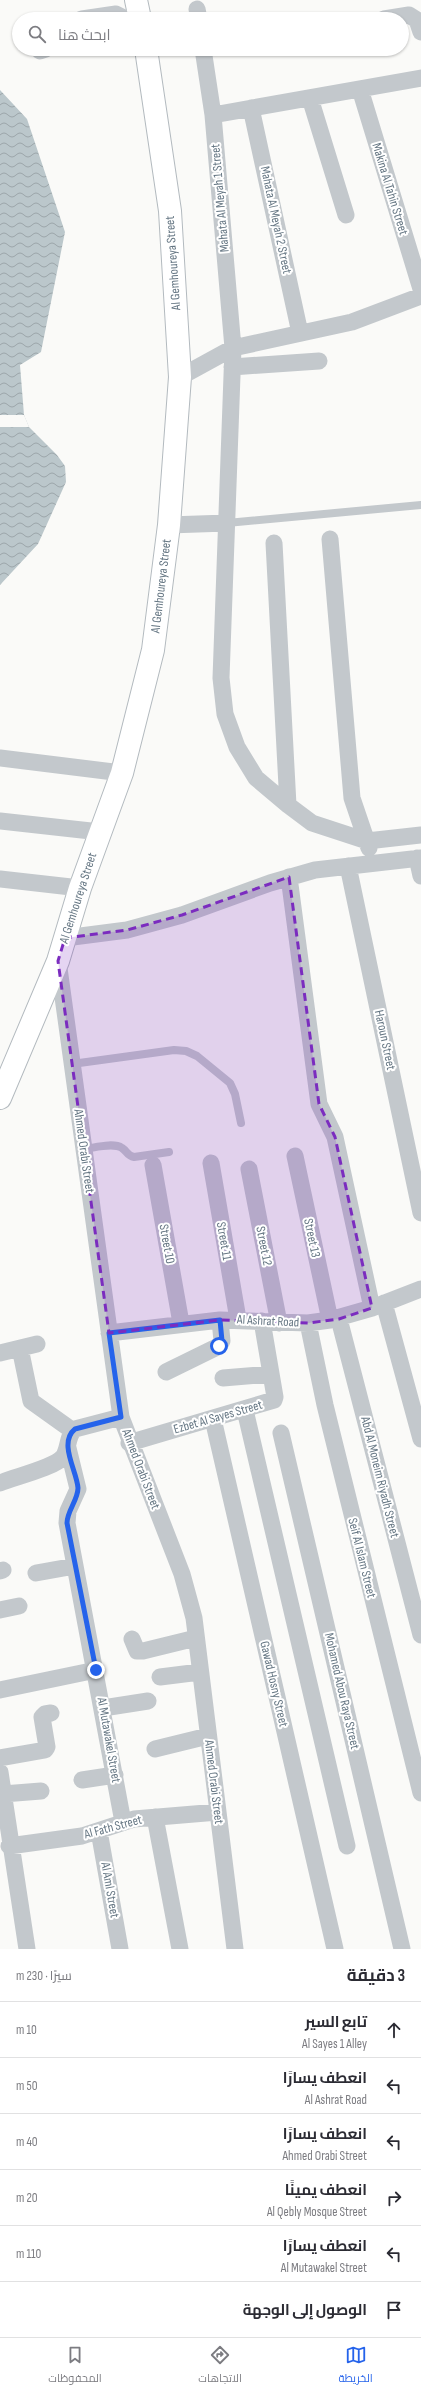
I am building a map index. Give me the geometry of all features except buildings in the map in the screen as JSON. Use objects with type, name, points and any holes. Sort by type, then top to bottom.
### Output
[{"type":"street","points":[[136,0],[139,12]]},
{"type":"street","points":[[409,15],[417,20],[421,32]]},
{"type":"street","name":"Al Gemhoureya Street","points":[[0,1098],[58,961],[80,888],[122,773],[153,650],[169,525],[180,377],[170,211],[147,56]]},
{"type":"street","name":"Mahata Al Meyah 1 Street","points":[[204,56],[213,115],[233,348],[221,678],[225,714],[237,747],[256,778],[312,823],[367,841]]},
{"type":"street","points":[[213,115],[421,78]]},
{"type":"street","name":"Makina Al Tahin Street","points":[[360,89],[421,289]]},
{"type":"street","points":[[310,98],[346,216]]},
{"type":"street","name":"Mahata Al Meyah 2 Street","points":[[251,108],[300,333]]},
{"type":"street","points":[[180,377],[233,348],[352,322],[421,296]]},
{"type":"street","points":[[232,368],[319,361]]},
{"type":"street","points":[[169,525],[227,523]]},
{"type":"street","points":[[330,539],[352,798],[367,841],[372,864]]},
{"type":"street","points":[[274,543],[288,805]]},
{"type":"street","points":[[0,758],[122,773]]},
{"type":"street","points":[[0,821],[100,832]]},
{"type":"street","points":[[367,841],[421,835]]},
{"type":"street","points":[[65,938],[127,930],[182,915],[290,877],[315,870],[419,858],[421,876]]},
{"type":"street","name":"Haroun Street","points":[[348,866],[421,1213]]},
{"type":"street","points":[[290,877],[319,1104],[335,1137],[378,1306],[421,1439]]},
{"type":"street","points":[[0,879],[80,888]]},
{"type":"street","name":"Ahmed Orabi Street","points":[[58,961],[121,1417],[186,1588],[194,1618],[235,1949]]},
{"type":"street","name":"Street 13","points":[[295,1156],[334,1320]]},
{"type":"street","name":"Street 11","points":[[211,1163],[238,1319]]},
{"type":"street","name":"Street 10","points":[[153,1165],[181,1323]]},
{"type":"street","name":"Street 12","points":[[249,1169],[279,1323]]},
{"type":"street","name":"Al Ashrat Road","points":[[109,1333],[181,1323],[220,1320],[238,1319],[262,1320],[279,1323],[308,1323],[334,1320],[378,1306],[421,1289]]},
{"type":"street","points":[[166,1372],[219,1346],[222,1341],[220,1320]]},
{"type":"street","name":"Ezbet Al Sayes Street","points":[[130,1443],[245,1410],[274,1400],[262,1320]]},
{"type":"street","name":"Abd Al Moneim Riyadh Street","points":[[334,1320],[421,1635]]},
{"type":"street","name":"Seif Al Islam Street","points":[[308,1323],[325,1405],[421,1793]]},
{"type":"street","points":[[0,1353],[37,1344]]},
{"type":"street","points":[[20,1348],[31,1401],[73,1431]]},
{"type":"street","points":[[223,1378],[271,1374]]},
{"type":"street","points":[[245,1410],[346,1846]]},
{"type":"street","points":[[73,1431],[121,1417]]},
{"type":"street","name":"Gawad Hosny Street","points":[[213,1419],[335,1949]]},
{"type":"street","points":[[0,1483],[57,1462],[68,1448],[73,1431]]},
{"type":"street","name":"Mohamed Abou Raya Street","points":[[281,1433],[402,1949]]},
{"type":"street","name":"Al Mutawakel Street","points":[[68,1448],[78,1489],[68,1511],[67,1523],[124,1822]]},
{"type":"street","points":[[36,1573],[75,1566]]},
{"type":"street","points":[[0,1610],[19,1606]]},
{"type":"street","points":[[132,1639],[137,1651],[143,1651],[196,1638]]},
{"type":"street","points":[[0,1690],[96,1670]]},
{"type":"street","points":[[160,1677],[200,1672]]},
{"type":"street","points":[[103,1708],[148,1701]]},
{"type":"street","points":[[0,1758],[45,1750],[47,1748],[43,1716],[52,1713]]},
{"type":"street","points":[[155,1749],[208,1736]]},
{"type":"street","points":[[0,1772],[2,1797],[27,1949]]},
{"type":"street","points":[[82,1780],[115,1775]]},
{"type":"street","points":[[2,1797],[41,1791]]},
{"type":"street","name":"Al Fath Street","points":[[10,1846],[64,1839],[99,1831],[124,1822],[155,1817],[218,1812]]},
{"type":"street","points":[[155,1817],[180,1949]]},
{"type":"street","name":"Al Aml Street","points":[[99,1831],[120,1949]]},
{"type":"lane","points":[[227,523],[421,505]]},
{"type":"lane","points":[[72,1064],[174,1050],[186,1051],[197,1056],[230,1083],[235,1094],[241,1123]]},
{"type":"lane","points":[[84,1149],[114,1145],[121,1147],[129,1156],[134,1157],[169,1152]]},
{"type":"highlighted area","points":[[289,877],[319,1104],[335,1137],[372,1308],[339,1319],[308,1323],[220,1320],[109,1333],[58,961],[65,938],[127,930],[182,915]]},
{"type":"water","points":[[0,90],[27,119],[65,232],[41,352],[20,365],[24,415],[29,427],[57,455],[65,466],[66,482],[38,544],[0,585]]},
{"type":"pier","points":[[0,415],[24,415],[29,427],[0,427]]},
{"type":"route","points":[[96,1670],[67,1523],[68,1511],[76,1497],[78,1489],[68,1448],[72,1433],[75,1429],[121,1417],[109,1333],[181,1323],[220,1320],[222,1341],[219,1346]]}]
